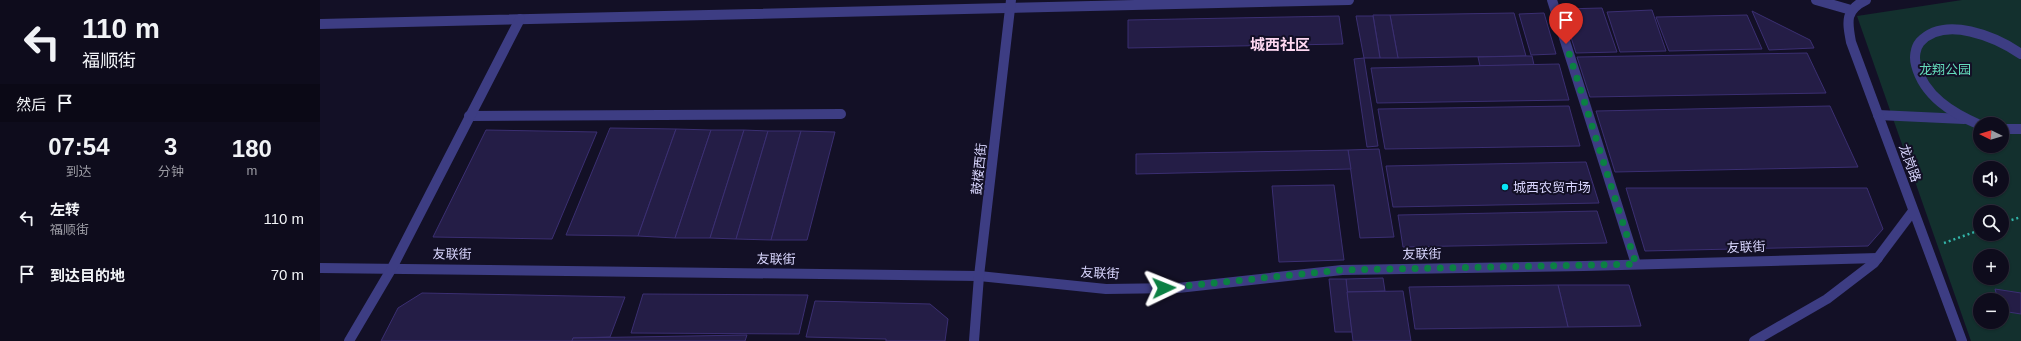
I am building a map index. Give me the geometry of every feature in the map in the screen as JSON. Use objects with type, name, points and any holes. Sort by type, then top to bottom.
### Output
[{"type":"street","points":[[320,24],[1010,4],[1350,0]]},
{"type":"street","points":[[1552,0],[1636,264]]},
{"type":"street","points":[[1816,0],[1851,10],[1859,3],[1866,0]]},
{"type":"street","name":"鼓楼西街","points":[[974,341],[979,276],[1010,4]]},
{"type":"street","name":"龙岗路","points":[[1851,10],[1848,16],[1851,42],[1962,341]]},
{"type":"street","points":[[349,341],[392,268],[520,19]]},
{"type":"street","points":[[1973,122],[1965,119],[1943,105],[1927,89],[1917,72],[1914,56],[1920,43],[1932,34],[1949,30],[1970,31],[1993,37],[2021,54]]},
{"type":"street","points":[[469,116],[841,114]]},
{"type":"street","points":[[1878,115],[1965,119]]},
{"type":"street","points":[[2009,130],[2021,129]]},
{"type":"street","points":[[1754,341],[1826,299],[1878,258],[1913,211]]},
{"type":"street","name":"友联街","points":[[320,268],[979,276],[1106,288],[1178,288],[1342,270],[1878,258]]},
{"type":"path","points":[[2009,221],[2021,217]]},
{"type":"path","points":[[1928,251],[1957,237],[1973,232]]},
{"type":"green space","name":"龙翔公园","points":[[1962,0],[2021,0],[2021,341],[1971,341],[1857,16]]},
{"type":"building","points":[[1602,8],[1617,52],[1576,53],[1562,9]]},
{"type":"building","points":[[1652,10],[1666,51],[1620,52],[1607,12]]},
{"type":"building","points":[[1752,11],[1810,40],[1814,48],[1769,50]]},
{"type":"building","points":[[1514,13],[1526,56],[1398,58],[1390,15]]},
{"type":"building","points":[[1544,13],[1556,54],[1531,55],[1519,14]]},
{"type":"building","points":[[1373,15],[1390,15],[1398,58],[1380,58]]},
{"type":"building","points":[[1747,15],[1762,49],[1669,51],[1656,17]]},
{"type":"building","points":[[1339,16],[1343,44],[1128,48],[1128,20]]},
{"type":"building","points":[[1356,16],[1373,16],[1380,58],[1364,58]]},
{"type":"building","points":[[1807,53],[1826,93],[1590,97],[1577,57]]},
{"type":"building","points":[[1532,56],[1534,65],[1480,66],[1478,57]]},
{"type":"building","points":[[1364,58],[1378,146],[1367,147],[1354,59]]},
{"type":"building","points":[[1559,64],[1569,100],[1377,103],[1371,68]]},
{"type":"building","points":[[1569,106],[1580,146],[1385,149],[1378,109]]},
{"type":"building","points":[[1830,106],[1858,167],[1615,172],[1596,111]]},
{"type":"building","points":[[610,128],[676,129],[638,236],[566,235]]},
{"type":"building","points":[[676,129],[711,130],[675,238],[638,236]]},
{"type":"building","points":[[486,130],[597,132],[552,239],[433,237]]},
{"type":"building","points":[[711,130],[744,130],[710,238],[675,238]]},
{"type":"building","points":[[744,130],[768,131],[736,239],[710,238]]},
{"type":"building","points":[[768,131],[801,131],[771,240],[736,239]]},
{"type":"building","points":[[801,131],[835,132],[807,240],[771,240]]},
{"type":"building","points":[[1379,149],[1394,237],[1360,238],[1348,150]]},
{"type":"building","points":[[1348,150],[1351,169],[1136,174],[1136,154]]},
{"type":"building","points":[[1586,162],[1599,203],[1393,207],[1386,166]]},
{"type":"building","points":[[1334,185],[1344,260],[1279,262],[1272,186]]},
{"type":"building","points":[[1626,188],[1867,188],[1883,229],[1868,246],[1645,251]]},
{"type":"building","points":[[1597,211],[1607,243],[1403,247],[1398,215]]},
{"type":"building","points":[[1383,278],[1385,291],[1347,292],[1346,279]]},
{"type":"building","points":[[1329,279],[1346,279],[1352,332],[1335,332]]},
{"type":"building","points":[[1558,285],[1629,285],[1641,326],[1568,327]]},
{"type":"building","points":[[1558,285],[1568,327],[1415,329],[1409,287]]},
{"type":"building","points":[[1995,289],[2021,293],[2021,314],[2009,312],[2009,293],[1996,293]]},
{"type":"building","points":[[1403,291],[1411,341],[1353,341],[1347,292]]},
{"type":"building","points":[[422,293],[625,297],[610,337],[573,338],[572,341],[381,341],[398,308]]},
{"type":"building","points":[[643,294],[808,295],[799,334],[631,333]]},
{"type":"building","points":[[815,301],[930,304],[948,319],[945,341],[886,341],[886,339],[806,337]]},
{"type":"building","points":[[747,335],[745,341],[572,341],[573,338]]},
{"type":"place","name":"城西农贸市场","points":[[1505,187]]},
{"type":"district","name":"城西社区","points":[[1280,44]]},
{"type":"route","points":[[1164,288],[1178,288],[1342,270],[1636,264],[1566,44]]}]
